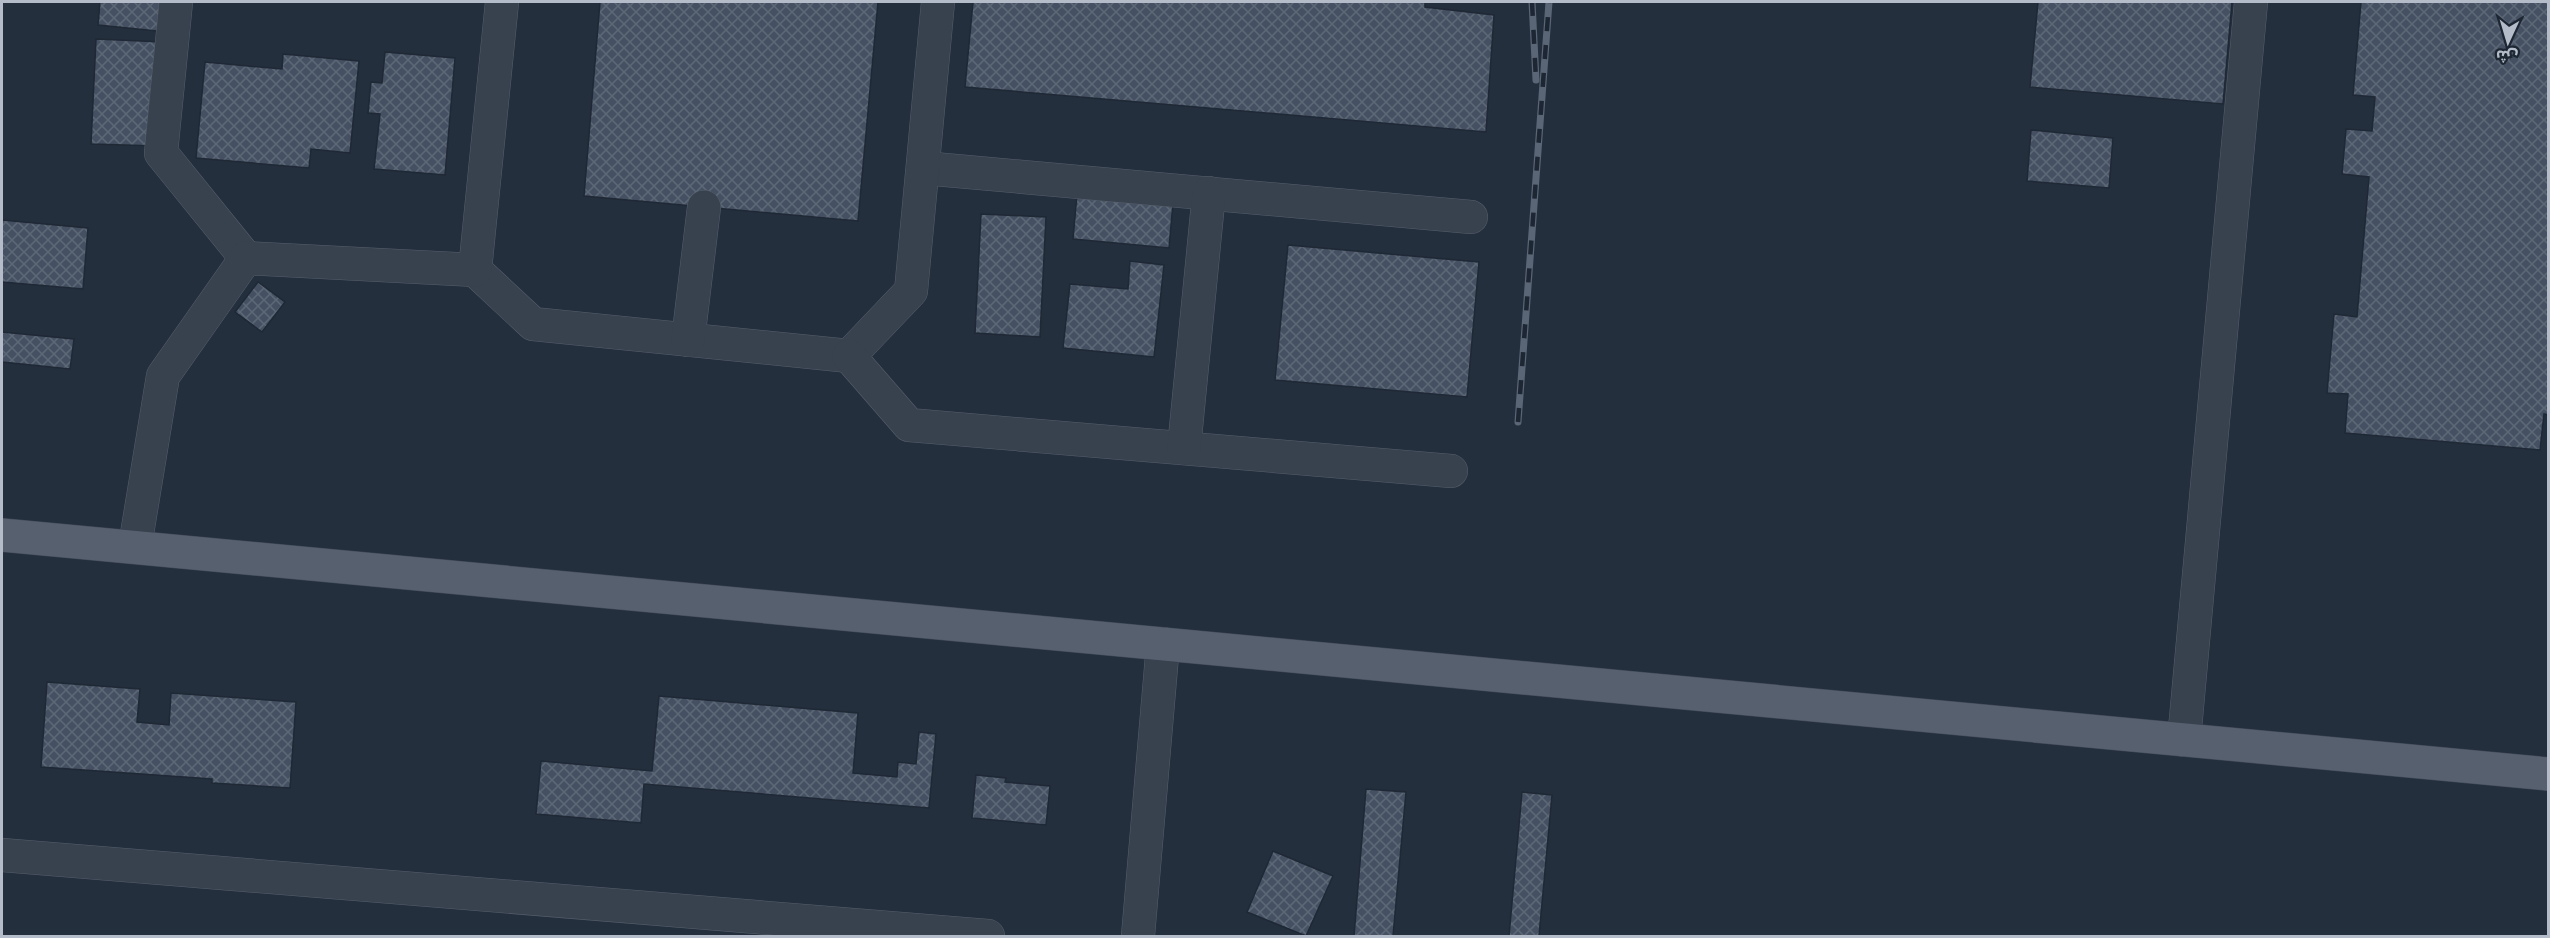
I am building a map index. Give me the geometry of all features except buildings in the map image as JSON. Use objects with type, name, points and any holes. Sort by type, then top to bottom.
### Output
[{"type":"main road","points":[[2,535],[2548,774]]},
{"type":"street","points":[[176,2],[160,153],[246,258],[475,270],[533,324],[849,356],[909,425],[1451,471]]},
{"type":"street","points":[[475,270],[502,2]]},
{"type":"street","points":[[849,356],[911,291],[938,2]]},
{"type":"street","points":[[2184,740],[2251,2]]},
{"type":"street","points":[[923,168],[1471,216]]},
{"type":"street","points":[[1184,448],[1209,193]]},
{"type":"street","points":[[688,340],[704,207]]},
{"type":"street","points":[[135,546],[163,376],[246,258]]},
{"type":"street","points":[[1138,936],[1163,645]]},
{"type":"street","points":[[2,855],[988,936]]},
{"type":"railway","points":[[1532,2],[1536,80]]},
{"type":"railway","points":[[1518,422],[1549,2]]}]
